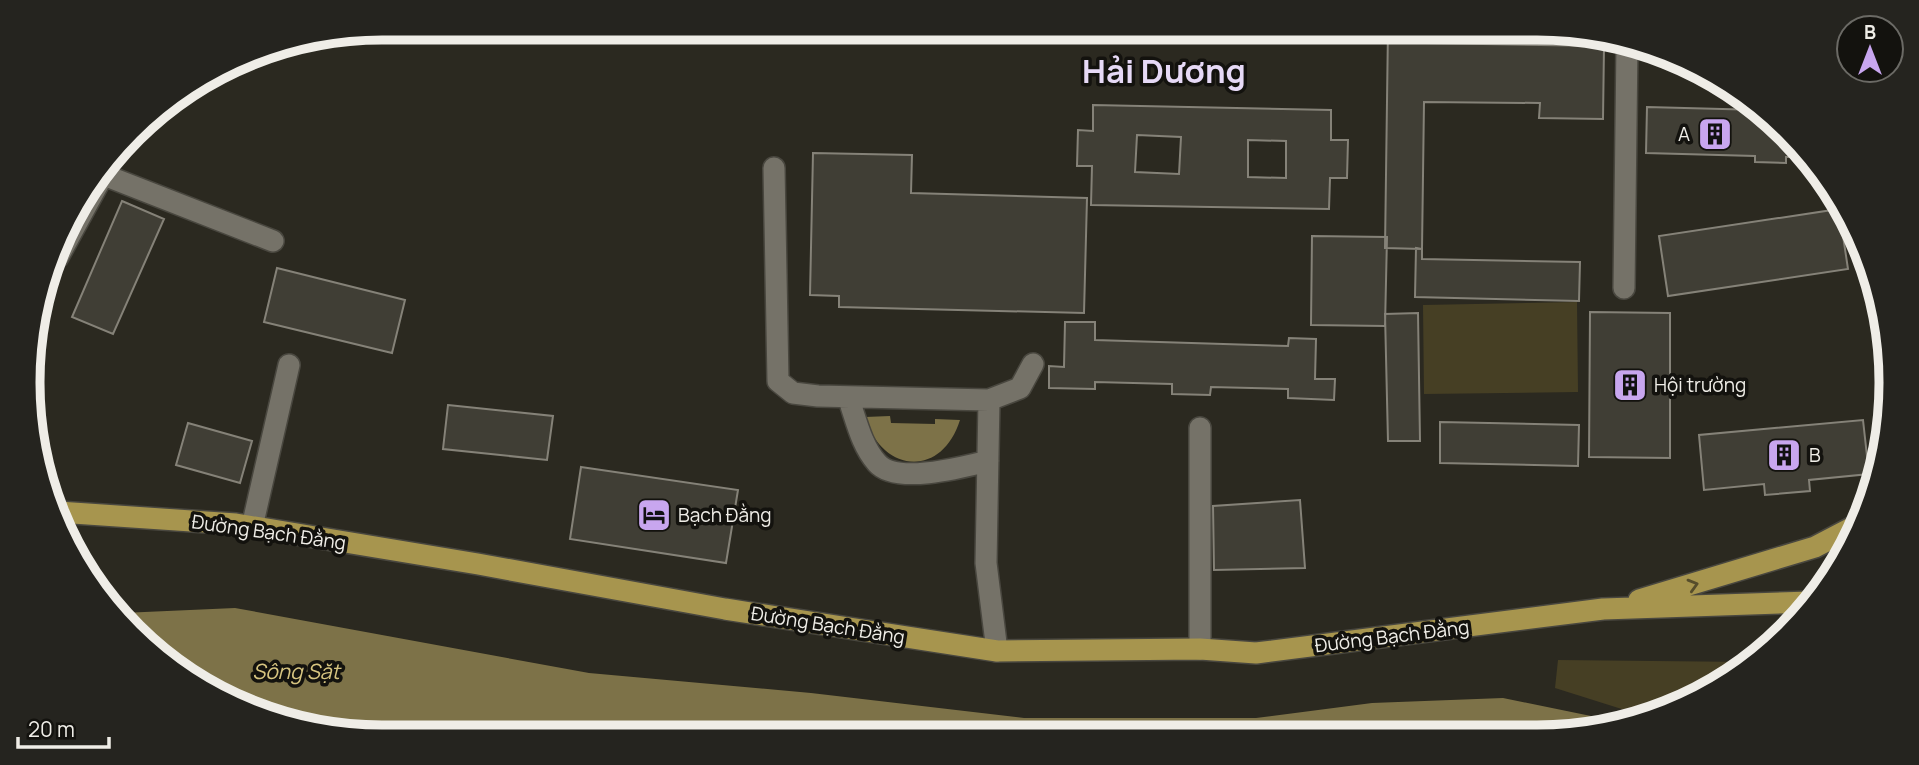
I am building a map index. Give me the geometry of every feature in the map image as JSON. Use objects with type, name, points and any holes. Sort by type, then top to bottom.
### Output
[{"type":"main road","name":"Đường Bạch Đằng","points":[[66,513],[251,527],[478,564],[725,609],[997,651],[1200,649],[1256,653],[1603,609],[1799,602]]},
{"type":"main road","name":"Đường Bạch Đằng","points":[[1603,609],[1694,585],[1815,547],[1844,531]]},
{"type":"street","points":[[1624,288],[1627,53]]},
{"type":"street","points":[[774,167],[778,381],[793,393],[989,400],[1020,388],[1032,364]]},
{"type":"street","points":[[112,173],[273,241]]},
{"type":"street","points":[[251,527],[289,365]]},
{"type":"street","points":[[848,397],[866,445],[878,465],[895,471],[917,473],[988,461]]},
{"type":"street","points":[[989,400],[986,563],[997,651]]},
{"type":"street","points":[[1200,428],[1200,649]]},
{"type":"shaded area","points":[[1577,302],[1578,392],[1424,394],[1423,305]]},
{"type":"shaded area","points":[[1558,660],[1734,662],[1688,689],[1630,712],[1555,688]]},
{"type":"water","points":[[890,416],[891,423],[935,424],[935,419],[960,420],[951,439],[940,452],[927,460],[912,462],[884,450],[873,436],[865,417]]},
{"type":"water","name":"Sông Sặt","points":[[235,608],[589,673],[811,693],[1024,718],[1256,718],[1372,703],[1503,698],[1602,718],[1537,725],[360,724],[294,713],[272,707],[231,689],[174,654],[129,613]]},
{"type":"building","points":[[1388,40],[1604,47],[1603,119],[1539,118],[1540,103],[1424,102],[1422,249],[1385,248]]},
{"type":"building","points":[[1093,105],[1331,110],[1331,140],[1348,140],[1347,178],[1330,178],[1329,209],[1091,205],[1092,166],[1077,166],[1078,130],[1093,131]],"holes":[[[1137,135],[1181,137],[1179,174],[1135,172]],[[1248,140],[1286,141],[1286,178],[1248,177]]]},
{"type":"building","name":"A","points":[[1647,107],[1743,110],[1779,140],[1794,157],[1786,157],[1786,163],[1755,162],[1755,156],[1646,153]]},
{"type":"building","points":[[813,153],[912,155],[911,193],[1087,198],[1084,313],[839,307],[839,296],[810,295]]},
{"type":"building","points":[[122,201],[164,219],[113,334],[72,317]]},
{"type":"building","points":[[1832,210],[1842,229],[1848,269],[1668,296],[1659,236]]},
{"type":"building","points":[[1312,236],[1387,237],[1385,326],[1311,325]]},
{"type":"building","points":[[1416,248],[1422,249],[1422,259],[1580,262],[1579,301],[1415,297]]},
{"type":"building","points":[[277,268],[405,300],[392,353],[264,322]]},
{"type":"building","name":"Hội trường","points":[[1590,312],[1670,313],[1670,458],[1589,457]]},
{"type":"building","points":[[1418,313],[1420,441],[1388,441],[1385,314]]},
{"type":"building","points":[[1065,322],[1095,322],[1095,340],[1288,346],[1289,338],[1316,339],[1315,379],[1335,379],[1334,400],[1288,398],[1288,389],[1211,387],[1210,395],[1172,394],[1172,384],[1095,382],[1095,389],[1049,388],[1049,366],[1064,367]]},
{"type":"building","points":[[448,405],[553,416],[547,460],[443,449]]},
{"type":"building","name":"B","points":[[1863,420],[1868,466],[1866,474],[1809,480],[1810,491],[1765,495],[1764,484],[1704,490],[1699,435]]},
{"type":"building","points":[[1440,422],[1579,425],[1578,466],[1440,463]]},
{"type":"building","points":[[188,423],[252,441],[240,483],[176,465]]},
{"type":"building","name":"Bạch Đằng","points":[[581,467],[738,490],[726,563],[570,539]]},
{"type":"building","points":[[1300,500],[1305,568],[1214,570],[1213,506]]},
{"type":"place","name":"A","points":[[1715,134]]},
{"type":"place","name":"Hội trường","points":[[1630,385]]},
{"type":"place","name":"B","points":[[1784,455]]},
{"type":"place","name":"Bạch Đằng","points":[[654,515]]},
{"type":"district","name":"Hải Dương","points":[[1164,70]]}]
